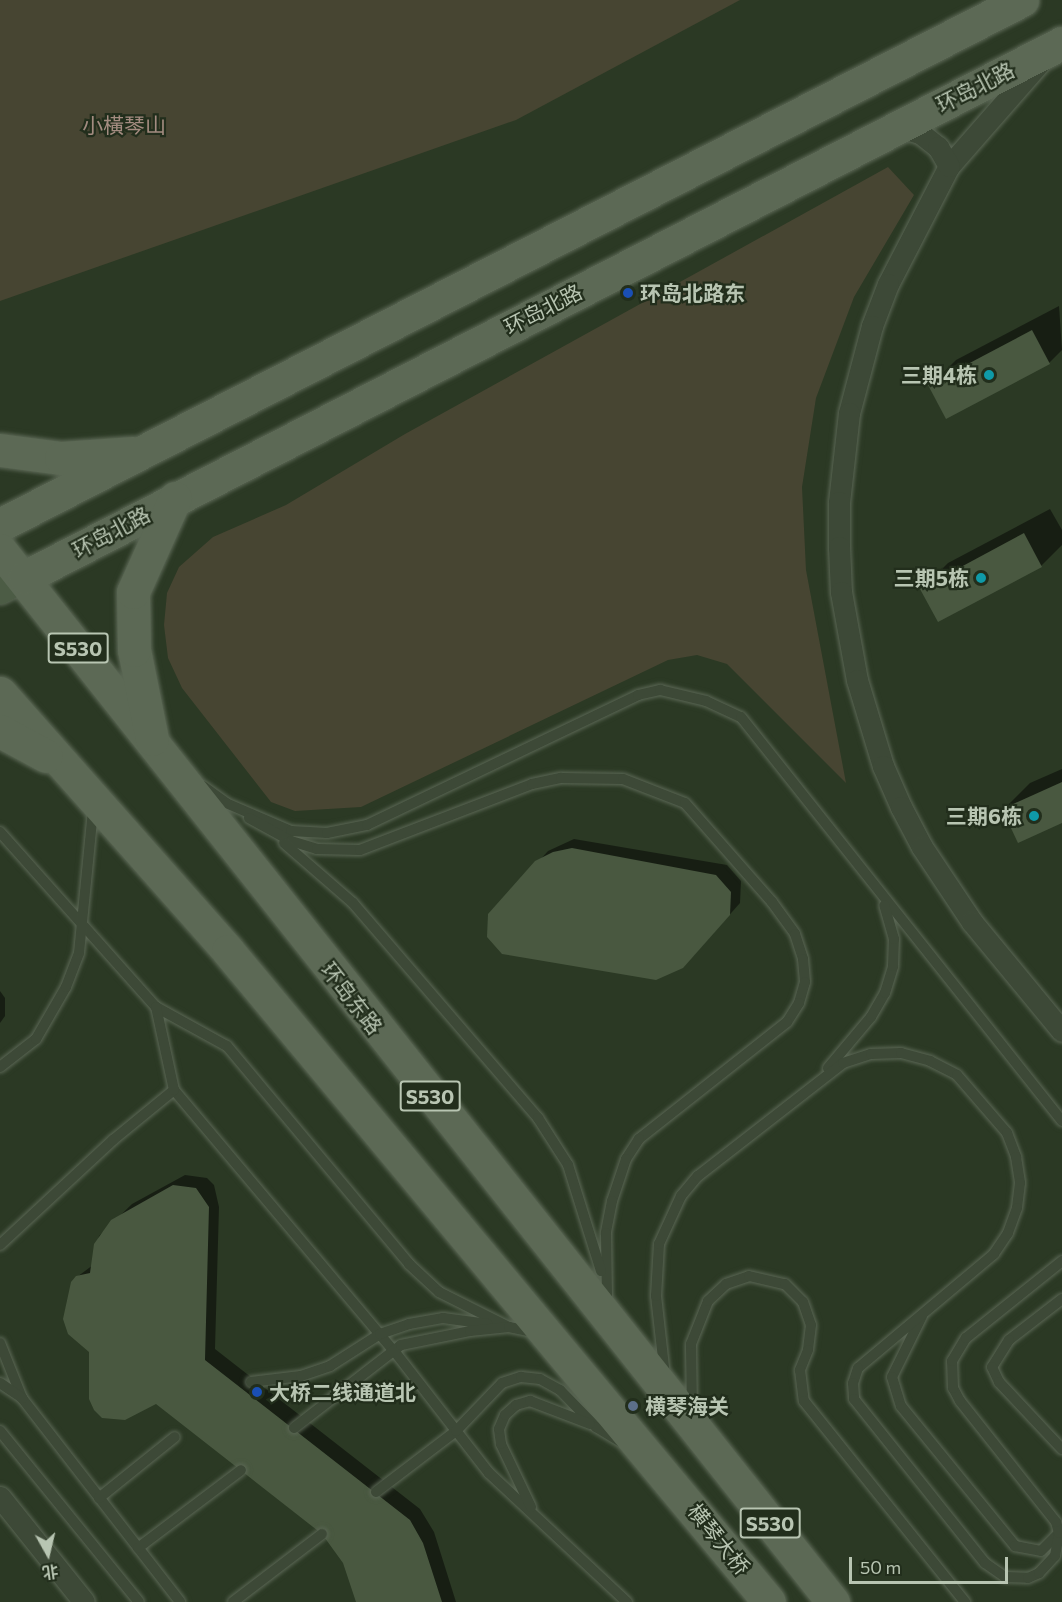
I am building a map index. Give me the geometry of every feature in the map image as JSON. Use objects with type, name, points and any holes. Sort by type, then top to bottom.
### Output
[{"type":"main road","points":[[0,525],[147,452],[1022,0]]},
{"type":"main road","name":"环岛北路","points":[[12,584],[174,498],[1057,45]]},
{"type":"main road","points":[[0,450],[61,458],[147,452]]},
{"type":"main road","points":[[154,747],[134,650],[133,592],[174,498]]},
{"type":"main road","name":"环岛东路","points":[[0,550],[12,584],[154,747],[700,1436]]},
{"type":"main road","name":"S530","points":[[0,693],[94,797],[661,1469]]},
{"type":"main road","points":[[0,731],[36,748],[94,797]]},
{"type":"main road","name":"S530","points":[[700,1436],[833,1602]]},
{"type":"main road","name":"横琴大桥","points":[[661,1469],[769,1602]]},
{"type":"street","points":[[1057,45],[949,166],[888,284],[859,369],[843,457],[839,502],[841,592],[850,647],[868,724],[901,807],[934,866],[972,922],[1062,1031]]},
{"type":"street","points":[[898,127],[921,133],[938,147],[949,166]]},
{"type":"street","points":[[0,1497],[84,1602]]},
{"type":"lane","points":[[226,802],[291,831],[327,833],[367,825],[612,704],[660,690],[684,693],[741,717],[1062,1121]]},
{"type":"lane","points":[[154,747],[226,802],[304,856],[354,903],[538,1118],[568,1165],[604,1283],[610,1324]]},
{"type":"lane","points":[[262,828],[317,849],[360,850],[532,784],[561,778],[623,779],[685,803],[772,902],[795,934],[803,959],[805,982],[799,1003],[787,1022],[639,1139],[626,1159],[612,1201],[604,1283]]},
{"type":"lane","points":[[0,1067],[36,1039],[66,987],[79,952],[94,797]]},
{"type":"lane","points":[[0,832],[20,858],[156,1007],[227,1046],[409,1264],[439,1292],[509,1327]]},
{"type":"lane","points":[[0,842],[20,858]]},
{"type":"lane","points":[[818,1079],[871,1017],[885,993],[893,966],[894,939],[887,911],[874,887]]},
{"type":"lane","points":[[156,1007],[174,1090],[395,1352],[489,1473],[627,1602]]},
{"type":"lane","points":[[668,1397],[656,1270],[668,1219],[698,1176],[818,1079],[843,1063],[871,1054],[901,1053],[930,1061],[957,1075],[1006,1133],[1016,1157],[1020,1183],[1017,1208],[1008,1233],[994,1254],[858,1368],[853,1383],[854,1399],[862,1412],[994,1572],[1016,1579],[1039,1573],[1055,1556],[1059,1533],[1050,1512],[960,1401],[951,1375],[957,1348],[966,1338],[1062,1261]]},
{"type":"lane","points":[[0,1245],[113,1140],[174,1090]]},
{"type":"lane","points":[[700,1436],[692,1344],[708,1301],[726,1284],[749,1276],[785,1284],[803,1302],[811,1325],[808,1350],[800,1370],[804,1401],[965,1602]]},
{"type":"lane","points":[[1062,1299],[1009,1341],[992,1367],[999,1382],[1062,1449]]},
{"type":"lane","points":[[925,1311],[895,1366],[896,1397],[1016,1546],[1041,1551],[1059,1533]]},
{"type":"lane","points":[[251,1382],[301,1376],[330,1366],[380,1334],[409,1323],[443,1318],[532,1332],[556,1344]]},
{"type":"lane","points":[[294,1428],[401,1346],[429,1337],[509,1327]]},
{"type":"lane","points":[[0,1343],[22,1398],[180,1602]]},
{"type":"lane","points":[[376,1492],[456,1431],[502,1383],[521,1377],[540,1379],[560,1390],[597,1427],[661,1469]]},
{"type":"lane","points":[[0,1383],[22,1398]]},
{"type":"lane","points":[[536,1515],[501,1444],[499,1429],[505,1415],[516,1405],[530,1401],[597,1427]]},
{"type":"lane","points":[[0,1431],[140,1602]]},
{"type":"lane","points":[[99,1498],[175,1437]]},
{"type":"lane","points":[[138,1548],[241,1470]]},
{"type":"lane","points":[[232,1602],[322,1534]]},
{"type":"green space","name":"小橫琴山","points":[[0,0],[740,0],[516,120],[0,301]]},
{"type":"green space","points":[[888,167],[914,195],[854,297],[816,398],[802,487],[806,570],[846,783],[727,664],[697,655],[668,660],[361,807],[295,811],[271,802],[182,688],[168,658],[164,625],[167,593],[179,567],[213,537],[286,505],[405,434]]},
{"type":"building","name":"三期4栋","points":[[1032,330],[1050,364],[946,419],[928,385]]},
{"type":"building","name":"三期5栋","points":[[1024,533],[1042,567],[938,622],[920,589]]},
{"type":"building","name":"三期6栋","points":[[1062,782],[1062,823],[1018,843],[1002,809]]},
{"type":"building","points":[[572,848],[716,875],[731,892],[730,915],[683,968],[656,980],[502,954],[487,937],[488,914],[535,861],[553,852]]},
{"type":"building","points":[[173,1185],[196,1188],[209,1207],[205,1360],[410,1520],[423,1543],[442,1602],[356,1602],[343,1563],[322,1534],[156,1404],[125,1420],[102,1418],[94,1410],[89,1399],[89,1352],[68,1334],[63,1319],[71,1282],[76,1276],[90,1273],[94,1244],[111,1220]]},
{"type":"place","name":"环岛北路东","points":[[628,293]]},
{"type":"place","name":"三期4栋","points":[[989,375]]},
{"type":"place","name":"三期5栋","points":[[981,578]]},
{"type":"place","name":"三期6栋","points":[[1034,816]]},
{"type":"place","name":"大桥二线通道北","points":[[257,1392]]},
{"type":"place","name":"横琴海关","points":[[633,1406]]}]
